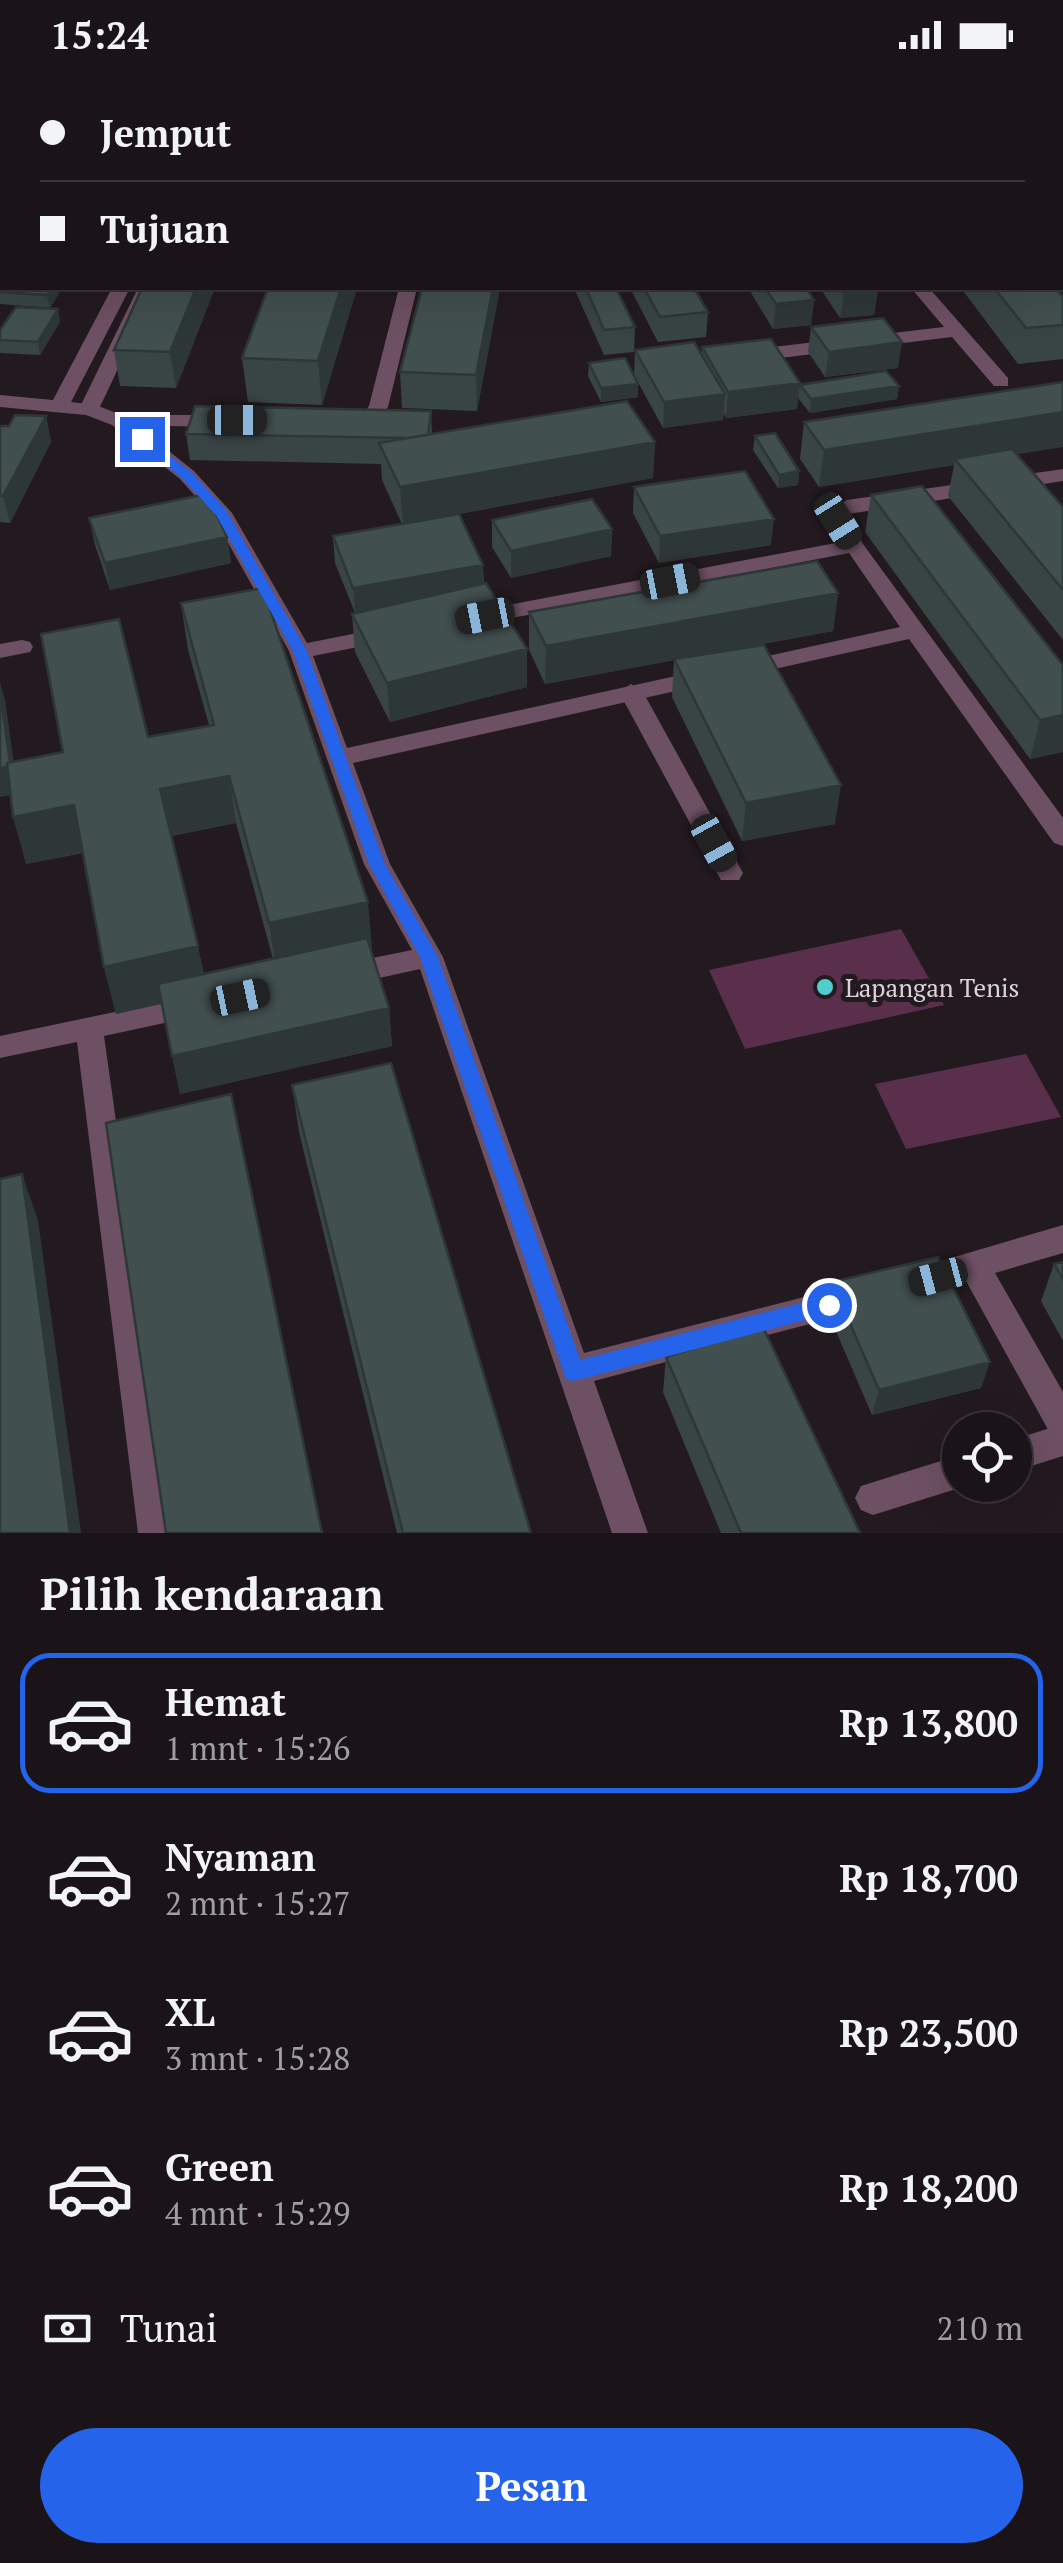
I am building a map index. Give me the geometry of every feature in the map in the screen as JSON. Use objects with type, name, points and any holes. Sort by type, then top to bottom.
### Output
[{"type":"street","points":[[59,406],[119,290]]},
{"type":"street","points":[[88,410],[146,290]]},
{"type":"street","points":[[316,420],[355,420],[371,416],[378,407],[407,290]]},
{"type":"street","points":[[922,290],[1001,382]]},
{"type":"street","points":[[722,359],[956,331]]},
{"type":"street","points":[[0,400],[88,410],[119,421],[186,475],[222,513],[300,651],[377,864],[429,957],[630,1533]]},
{"type":"street","points":[[0,419],[28,402]]},
{"type":"street","points":[[119,421],[237,420]]},
{"type":"street","points":[[1060,480],[854,504],[838,511],[838,521],[1063,837]]},
{"type":"street","points":[[453,622],[854,546]]},
{"type":"street","points":[[300,651],[415,629]]},
{"type":"street","points":[[340,758],[917,630]]},
{"type":"street","points":[[630,692],[730,873]]},
{"type":"street","points":[[316,981],[429,957]]},
{"type":"street","points":[[0,1047],[222,1001]]},
{"type":"street","points":[[89,1028],[156,1533]]},
{"type":"street","points":[[574,1372],[974,1268],[1063,1239]]},
{"type":"street","points":[[974,1268],[1063,1424]]},
{"type":"street","points":[[1032,1450],[1063,1440]]},
{"type":"street","points":[[873,1498],[942,1477]]},
{"type":"shaded area","name":"Lapangan Tenis","points":[[901,929],[944,1005],[745,1049],[709,970]]},
{"type":"shaded area","points":[[1026,1054],[1061,1117],[906,1149],[875,1084]]},
{"type":"building","points":[[0,290],[51,290],[47,295]]},
{"type":"building","points":[[141,290],[195,290],[170,352],[114,350]]},
{"type":"building","points":[[267,290],[340,290],[318,361],[242,358]]},
{"type":"building","points":[[421,290],[493,290],[476,375],[400,372]]},
{"type":"building","points":[[587,290],[617,290],[635,327],[604,330]]},
{"type":"building","points":[[645,290],[695,290],[708,312],[660,317]]},
{"type":"building","points":[[766,290],[807,290],[814,300],[776,304]]},
{"type":"building","points":[[996,290],[1057,290],[1063,297],[1063,325],[1026,328]]},
{"type":"building","points":[[16,307],[58,309],[38,342],[0,340],[0,330]]},
{"type":"building","points":[[883,318],[902,342],[829,352],[811,327]]},
{"type":"building","points":[[771,339],[800,383],[728,392],[702,347]]},
{"type":"building","points":[[694,342],[725,394],[664,402],[635,350]]},
{"type":"building","points":[[625,358],[638,384],[601,388],[589,363]]},
{"type":"building","points":[[886,371],[899,386],[811,399],[800,385]]},
{"type":"building","points":[[1063,382],[1063,412],[824,450],[804,422]]},
{"type":"building","points":[[627,401],[655,442],[400,487],[379,443]]},
{"type":"building","points":[[195,406],[431,411],[428,435],[407,438],[186,434]]},
{"type":"building","points":[[15,415],[46,416],[0,496],[0,426],[9,426]]},
{"type":"building","points":[[775,433],[799,471],[779,475],[755,436]]},
{"type":"building","points":[[1012,449],[1063,507],[1063,590],[955,459]]},
{"type":"building","points":[[745,471],[774,519],[660,536],[634,487]]},
{"type":"building","points":[[922,486],[1063,665],[1063,715],[1040,720],[871,495]]},
{"type":"building","points":[[207,494],[227,537],[105,563],[89,518]]},
{"type":"building","points":[[592,499],[612,529],[511,551],[492,520]]},
{"type":"building","points":[[459,514],[483,565],[353,588],[333,536]]},
{"type":"building","points":[[817,561],[838,593],[546,646],[529,612]]},
{"type":"building","points":[[486,583],[527,649],[387,683],[352,614]]},
{"type":"building","points":[[263,588],[368,902],[269,923],[229,776],[160,789],[198,946],[104,967],[74,805],[13,817],[7,763],[63,752],[41,634],[119,619],[148,737],[214,725],[181,603]]},
{"type":"building","points":[[764,645],[841,785],[746,803],[674,659]]},
{"type":"building","points":[[0,693],[10,762],[0,768]]},
{"type":"building","points":[[367,938],[389,1008],[172,1056],[158,984]]},
{"type":"building","points":[[391,1063],[531,1533],[403,1533],[292,1085]]},
{"type":"building","points":[[231,1094],[322,1533],[166,1533],[106,1123]]},
{"type":"building","points":[[22,1174],[70,1533],[0,1533],[0,1179]]},
{"type":"building","points":[[938,1257],[990,1362],[879,1390],[832,1282]]},
{"type":"building","points":[[1063,1262],[1063,1279],[1054,1264]]},
{"type":"building","points":[[763,1327],[860,1533],[741,1533],[666,1357]]},
{"type":"place","name":"Lapangan Tenis","points":[[825,987]]},
{"type":"route","points":[[142,439],[186,475],[222,513],[300,651],[377,864],[429,957],[574,1372],[829,1305]]}]
